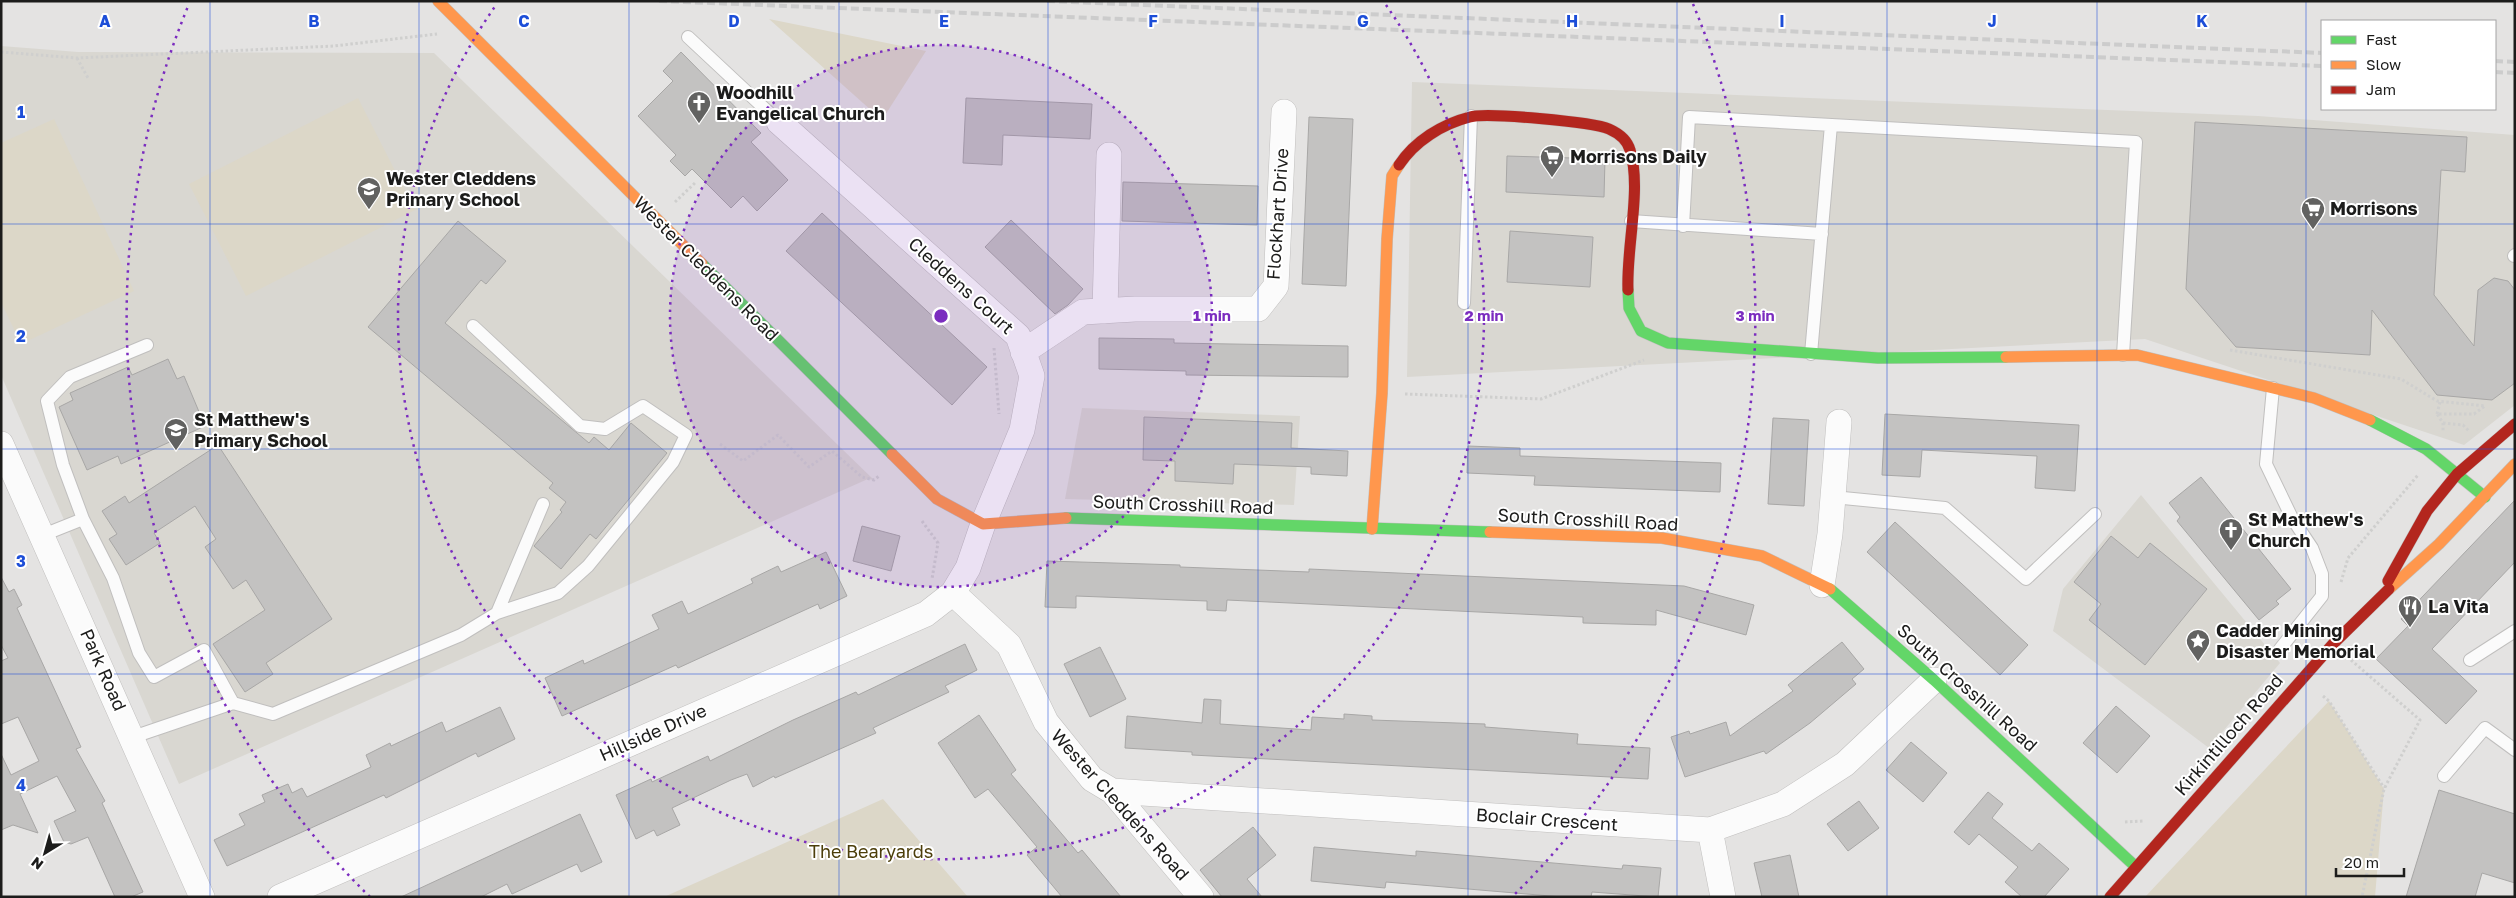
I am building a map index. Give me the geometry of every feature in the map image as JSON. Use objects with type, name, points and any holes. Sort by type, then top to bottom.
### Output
[{"type":"street","name":"Wester Cleddens Road","points":[[438,1],[937,500],[983,524]]},
{"type":"street","name":"Flockhart Drive","points":[[1023,352],[1083,312],[1258,308],[1276,286],[1284,112]]},
{"type":"street","points":[[1372,528],[1382,393],[1387,239],[1392,176],[1408,152],[1432,133],[1472,116],[1550,119],[1607,128],[1622,136],[1630,149],[1634,182],[1627,270],[1629,308],[1641,332],[1668,343],[1878,358],[2137,355],[2314,398],[2356,413],[2426,449],[2485,497]]},
{"type":"street","name":"Cleddens Court","points":[[779,122],[1018,336],[1032,376],[1022,430],[983,524]]},
{"type":"street","points":[[1105,311],[1109,155]]},
{"type":"street","points":[[1822,585],[1833,496],[1839,422]]},
{"type":"street","name":"Kirkintilloch Road","points":[[2377,600],[2427,511],[2457,474],[2515,424]]},
{"type":"street","name":"Park Road","points":[[1,444],[133,737],[202,897]]},
{"type":"street","name":"Kirkintilloch Road","points":[[2110,897],[2333,644],[2377,600],[2439,544],[2515,464]]},
{"type":"street","name":"South Crosshill Road","points":[[983,524],[1058,518],[1662,538],[1762,556],[1830,589],[1934,680],[2136,867]]},
{"type":"street","name":"Hillside Drive","points":[[280,897],[926,614],[953,593],[968,568],[983,524]]},
{"type":"street","name":"Wester Cleddens Road","points":[[953,593],[1009,645],[1046,722],[1092,779],[1112,791],[1201,897]]},
{"type":"street","name":"Boclair Crescent","points":[[1112,791],[1710,830],[1783,804],[1845,764],[1934,680]]},
{"type":"street","points":[[1710,830],[1723,897]]},
{"type":"lane","points":[[688,37],[779,122]]},
{"type":"lane","points":[[1464,303],[1472,116]]},
{"type":"lane","points":[[1683,226],[1689,117],[2136,142],[2123,355]]},
{"type":"lane","points":[[1812,354],[1831,125]]},
{"type":"lane","points":[[1631,221],[1822,234]]},
{"type":"lane","points":[[133,737],[233,703],[273,714],[461,635],[497,613],[558,593],[588,566],[673,462],[686,435],[643,406],[605,428],[580,426],[473,326]]},
{"type":"lane","points":[[147,345],[70,377],[47,401],[63,465],[83,519],[113,578],[139,653],[154,677],[204,650],[233,703]]},
{"type":"lane","points":[[2273,388],[2266,464],[2292,518],[2312,548],[2322,574],[2322,596],[2280,649]]},
{"type":"lane","points":[[1833,496],[1945,508],[2026,579],[2095,514]]},
{"type":"lane","points":[[497,613],[543,504]]},
{"type":"lane","points":[[43,536],[83,519]]},
{"type":"lane","points":[[2470,660],[2515,631]]},
{"type":"lane","points":[[2444,776],[2485,728],[2515,750]]},
{"type":"path","points":[[1,52],[77,58],[334,46],[440,33]]},
{"type":"path","points":[[77,58],[88,78]]},
{"type":"path","points":[[657,219],[696,182]]},
{"type":"path","points":[[992,313],[999,416]]},
{"type":"path","points":[[1382,393],[1541,399],[1642,361],[1668,343]]},
{"type":"path","points":[[2438,414],[2440,402]]},
{"type":"path","points":[[720,444],[743,461],[778,436],[809,467],[832,451],[862,477],[874,480],[879,476]]},
{"type":"path","points":[[2333,644],[2420,720],[2384,789],[2362,897]]},
{"type":"path","points":[[2323,696],[2329,701],[2384,789]]},
{"type":"path","points":[[2094,828],[2117,823],[2150,820]]},
{"type":"shaded area","name":"Wester Cleddens Primary School","points":[[1,46],[78,52],[434,53],[874,480],[868,479],[179,784],[1,375]]},
{"type":"shaded area","points":[[1412,82],[2258,116],[2515,135],[2515,405],[2464,445],[2145,339],[1407,377]]},
{"type":"shaded area","points":[[1082,408],[1300,416],[1294,505],[1065,499]]},
{"type":"shaded area","points":[[2141,495],[2280,663],[2209,748],[2053,631],[2063,589]]},
{"type":"green space","points":[[769,19],[926,51],[882,120]]},
{"type":"green space","points":[[358,98],[415,210],[246,296],[189,184]]},
{"type":"green space","points":[[54,119],[134,291],[21,344],[1,302],[1,143]]},
{"type":"green space","points":[[2329,701],[2384,789],[2375,897],[2145,897]]},
{"type":"green space","name":"The Bearyards","points":[[883,799],[968,897],[664,897]]},
{"type":"building","name":"Woodhill Evangelical Church","points":[[681,52],[761,133],[751,142],[788,180],[757,211],[743,196],[731,208],[692,169],[685,176],[670,161],[676,155],[638,116],[673,81],[663,71]]},
{"type":"building","points":[[966,98],[1092,104],[1090,139],[1003,135],[1002,165],[963,163]]},
{"type":"building","points":[[1309,117],[1353,119],[1346,286],[1302,284]]},
{"type":"building","name":"Morrisons","points":[[2195,122],[2467,137],[2465,172],[2441,170],[2434,295],[2474,346],[2478,290],[2494,278],[2508,281],[2515,290],[2515,383],[2492,400],[2437,395],[2372,310],[2370,355],[2236,347],[2186,289]]},
{"type":"building","points":[[1507,156],[1605,159],[1604,197],[1506,192]]},
{"type":"building","points":[[1123,182],[1258,186],[1257,225],[1122,221]]},
{"type":"building","points":[[822,213],[987,367],[952,405],[786,251]]},
{"type":"building","points":[[1011,220],[1083,289],[1068,305],[1055,314],[985,247]]},
{"type":"building","points":[[458,221],[506,261],[486,284],[481,280],[445,323],[589,443],[594,437],[609,450],[631,423],[667,453],[596,539],[590,534],[561,569],[534,546],[562,512],[560,510],[566,502],[549,488],[553,483],[368,327]]},
{"type":"building","points":[[1510,231],[1593,237],[1590,287],[1507,282]]},
{"type":"building","points":[[1099,338],[1174,339],[1174,343],[1348,346],[1348,377],[1186,375],[1186,371],[1099,369]]},
{"type":"building","points":[[168,359],[177,379],[184,376],[205,426],[121,464],[118,456],[87,470],[59,407],[73,400],[70,393],[128,367],[132,375]]},
{"type":"building","points":[[1885,414],[2079,425],[2075,491],[2035,488],[2037,456],[1922,450],[1920,477],[1882,475]]},
{"type":"building","points":[[1144,417],[1292,423],[1291,448],[1348,451],[1347,476],[1311,474],[1311,467],[1234,464],[1233,484],[1175,481],[1175,461],[1143,460]]},
{"type":"building","points":[[1773,418],[1809,420],[1804,506],[1768,504]]},
{"type":"building","points":[[218,445],[332,619],[266,663],[273,674],[245,692],[213,644],[265,610],[246,580],[233,589],[205,547],[216,539],[195,506],[154,533],[160,543],[126,565],[109,539],[117,534],[102,511],[125,496],[129,503]]},
{"type":"building","points":[[1468,446],[1520,448],[1520,456],[1721,463],[1720,492],[1534,485],[1535,476],[1467,473]]},
{"type":"building","name":"St Matthew's Church","points":[[2201,477],[2291,589],[2276,601],[2279,604],[2259,620],[2177,521],[2180,517],[2169,503]]},
{"type":"building","points":[[2515,500],[2515,562],[2432,649],[2477,691],[2446,724],[2376,659],[2408,626],[2401,619]]},
{"type":"building","points":[[1895,522],[2028,645],[2000,675],[1867,552]]},
{"type":"building","points":[[862,526],[900,536],[891,571],[853,561]]},
{"type":"building","points":[[2111,536],[2138,558],[2150,543],[2207,589],[2145,665],[2089,620],[2101,604],[2074,582]]},
{"type":"building","points":[[826,552],[847,596],[820,609],[818,604],[678,668],[676,665],[562,716],[545,678],[583,660],[584,664],[659,629],[652,615],[682,601],[688,614],[753,583],[751,579],[778,566],[781,572]]},
{"type":"building","points":[[1047,561],[1180,565],[1180,567],[1309,572],[1309,569],[1684,586],[1754,605],[1746,635],[1656,610],[1656,625],[1583,623],[1583,617],[1227,600],[1226,611],[1207,610],[1207,601],[1076,596],[1076,608],[1045,607]]},
{"type":"building","points":[[1,577],[9,592],[14,589],[22,605],[17,608],[81,747],[76,749],[105,801],[102,803],[143,892],[131,897],[115,897],[88,837],[71,844],[64,842],[54,821],[76,811],[57,776],[20,794],[38,833],[13,825],[1,830],[1,754],[11,775],[39,761],[18,717],[1,724],[1,661],[8,658],[1,645]]},
{"type":"building","points":[[1842,642],[1864,669],[1852,679],[1856,684],[1810,723],[1766,754],[1764,751],[1685,777],[1671,737],[1689,731],[1690,734],[1726,722],[1730,736],[1793,691],[1788,685]]},
{"type":"building","points":[[965,644],[977,670],[945,686],[949,692],[873,728],[876,733],[775,778],[774,776],[753,787],[747,774],[731,780],[672,808],[680,825],[657,836],[654,830],[636,839],[616,795],[651,779],[652,782],[708,756],[710,761],[793,720],[856,692],[858,695]]},
{"type":"building","points":[[1100,647],[1126,699],[1090,717],[1064,664]]},
{"type":"building","points":[[1204,699],[1221,700],[1220,724],[1311,730],[1312,717],[1344,719],[1344,714],[1372,716],[1372,720],[1485,724],[1485,727],[1578,734],[1577,744],[1650,748],[1648,779],[1192,755],[1192,752],[1125,748],[1127,716],[1202,723]]},
{"type":"building","points":[[2116,706],[2150,736],[2117,773],[2083,743]]},
{"type":"building","points":[[500,707],[515,739],[478,757],[476,753],[386,798],[384,795],[227,866],[214,840],[245,825],[239,814],[265,802],[262,795],[288,784],[292,793],[302,788],[307,797],[371,767],[366,755],[390,743],[391,746],[442,722],[446,732]]},
{"type":"building","points":[[979,715],[1016,770],[1011,774],[1078,853],[1082,850],[1121,897],[1062,897],[1027,855],[1037,847],[988,789],[975,798],[938,743]]},
{"type":"building","points":[[1911,742],[1947,773],[1923,802],[1886,770]]},
{"type":"building","points":[[2439,790],[2515,814],[2515,883],[2482,873],[2475,897],[2406,897]]},
{"type":"building","points":[[1988,792],[2003,804],[1992,818],[2032,851],[2039,843],[2069,869],[2044,897],[2022,897],[2005,882],[2018,867],[1979,834],[1969,845],[1954,832]]},
{"type":"building","points":[[1859,801],[1879,828],[1848,851],[1827,824]]},
{"type":"building","points":[[580,814],[602,862],[581,872],[577,864],[512,894],[507,884],[481,897],[401,897]]},
{"type":"building","points":[[1253,827],[1276,855],[1247,879],[1262,897],[1222,897],[1200,870]]},
{"type":"building","points":[[1314,847],[1416,856],[1416,851],[1622,869],[1623,865],[1661,868],[1658,897],[1592,892],[1591,897],[1562,897],[1386,882],[1385,888],[1311,881]]},
{"type":"building","points":[[1790,855],[1799,897],[1762,897],[1754,863]]},
{"type":"railway","points":[[659,1],[2321,66]]},
{"type":"railway","points":[[1047,1],[2321,53]]},
{"type":"railway","points":[[2496,61],[2515,62]]},
{"type":"railway","points":[[2496,72],[2515,73]]},
{"type":"traffic: fast","points":[[702,264],[892,454]]},
{"type":"traffic: fast","points":[[1628,290],[1629,308],[1641,331],[1668,343],[1878,358],[2006,357]]},
{"type":"traffic: fast","points":[[2370,420],[2426,449],[2485,497]]},
{"type":"traffic: fast","points":[[1066,518],[1490,532]]},
{"type":"traffic: fast","points":[[1830,589],[1934,680],[2136,867]]},
{"type":"traffic: slow","points":[[438,1],[702,264]]},
{"type":"traffic: slow","points":[[1372,529],[1382,393],[1387,239],[1392,176],[1399,165]]},
{"type":"traffic: slow","points":[[2006,357],[2137,355],[2314,398],[2370,420]]},
{"type":"traffic: slow","points":[[892,454],[937,499],[983,524],[1066,518]]},
{"type":"traffic: slow","points":[[2389,589],[2439,544],[2515,464]]},
{"type":"traffic: slow","points":[[1490,532],[1662,538],[1762,556],[1830,589]]},
{"type":"traffic: jam","points":[[1399,165],[1405,156],[1421,141],[1449,124],[1470,117],[1540,118],[1583,123],[1609,129],[1622,137],[1627,143],[1633,165],[1634,200],[1628,290]]},
{"type":"traffic: jam","points":[[2388,581],[2427,511],[2457,474],[2515,424]]},
{"type":"traffic: jam","points":[[2110,897],[2333,644],[2389,589]]},
{"type":"place","name":"Woodhill Evangelical Church","points":[[699,124]]},
{"type":"place","name":"Morrisons Daily","points":[[1552,178]]},
{"type":"place","name":"Wester Cleddens Primary School","points":[[369,210]]},
{"type":"place","name":"Morrisons","points":[[2313,230]]},
{"type":"place","name":"St Matthew's Primary School","points":[[176,451]]},
{"type":"place","name":"St Matthew's Church","points":[[2231,551]]},
{"type":"place","name":"La Vita","points":[[2410,628]]},
{"type":"place","name":"Cadder Mining Disaster Memorial","points":[[2198,662]]}]
